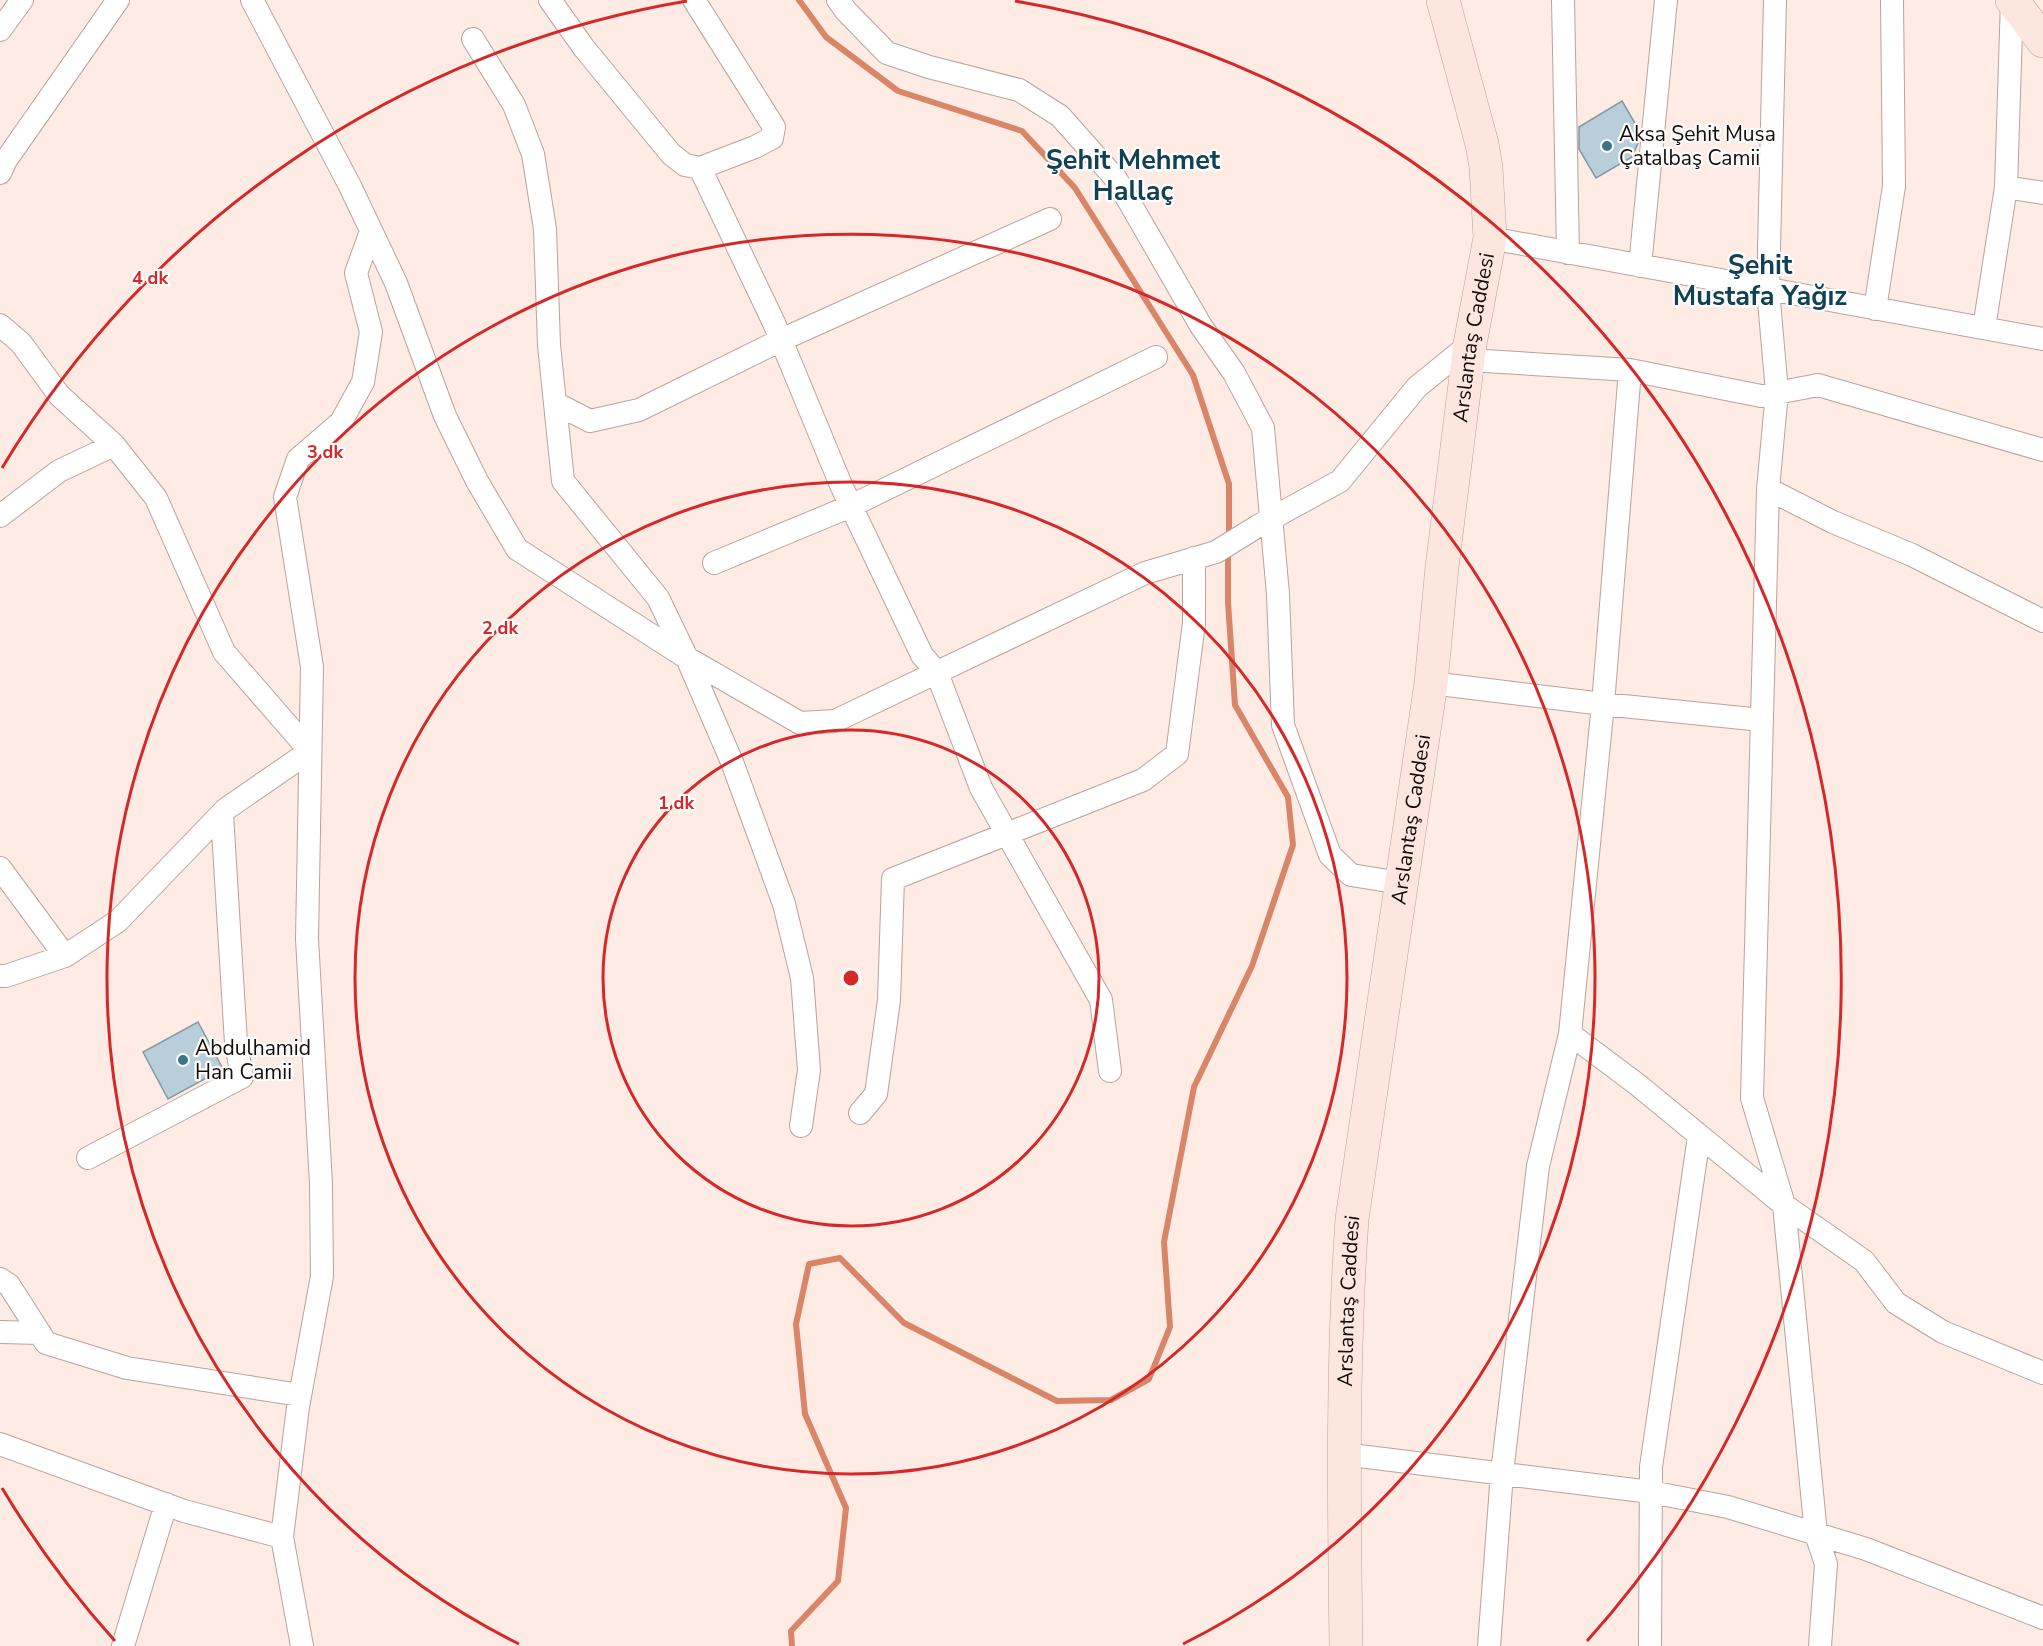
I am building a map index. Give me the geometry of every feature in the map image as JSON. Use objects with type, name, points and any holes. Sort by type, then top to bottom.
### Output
[{"type":"main road","name":"Arslantaş Caddesi","points":[[1346,1646],[1344,1354],[1352,1219],[1431,683],[1442,567],[1469,352],[1490,238],[1486,167],[1482,144],[1443,0]]},
{"type":"main road","points":[[2012,0],[2043,41]]},
{"type":"street","points":[[0,30],[22,0]]},
{"type":"street","points":[[0,173],[6,160],[118,0]]},
{"type":"street","points":[[252,0],[396,283],[445,416],[477,481],[517,549],[687,658],[800,723],[835,721],[1145,573],[1216,552],[1340,481],[1417,387],[1469,352],[1630,370],[1761,396],[1818,385],[2043,450]]},
{"type":"street","points":[[550,0],[584,48],[671,154],[685,165],[700,168],[772,138],[774,127],[694,0]]},
{"type":"street","points":[[838,0],[887,54],[1018,90],[1060,116],[1116,178],[1201,326],[1234,373],[1263,428],[1264,523],[1278,594],[1283,725],[1330,855],[1351,875],[1401,883]]},
{"type":"street","points":[[1563,0],[1568,253]]},
{"type":"street","points":[[1640,266],[1666,0]]},
{"type":"street","points":[[1775,0],[1768,290],[1778,392],[1768,489],[1752,1098],[1785,1205],[1816,1534],[1826,1564],[1820,1646]]},
{"type":"street","points":[[1875,309],[1894,186],[1892,0]]},
{"type":"street","points":[[1984,328],[2006,187],[2012,0]]},
{"type":"street","points":[[473,39],[514,105],[533,154],[545,229],[549,345],[563,481],[658,598],[732,762],[784,904],[802,978],[809,1070],[801,1126]]},
{"type":"street","points":[[700,168],[781,340],[851,506],[922,655],[937,673],[981,788],[1101,1000],[1110,1071]]},
{"type":"street","points":[[2006,187],[2043,193]]},
{"type":"street","points":[[555,403],[590,421],[639,410],[781,340],[1050,219]]},
{"type":"street","points":[[302,1646],[282,1537],[300,1395],[322,1276],[321,1184],[307,939],[312,667],[285,497],[298,459],[341,422],[363,382],[371,332],[356,273],[371,231]]},
{"type":"street","points":[[1490,238],[2043,339]]},
{"type":"street","points":[[0,325],[21,343],[59,395],[114,444],[156,498],[224,652],[310,751]]},
{"type":"street","points":[[714,563],[851,506],[1156,357]]},
{"type":"street","points":[[1489,1646],[1502,1473],[1538,1166],[1570,1034],[1603,704],[1630,370]]},
{"type":"street","points":[[0,516],[59,471],[114,444]]},
{"type":"street","points":[[1768,489],[1833,522],[1912,555],[2043,621]]},
{"type":"street","points":[[860,1113],[876,1094],[878,1082],[888,1000],[893,879],[1143,780],[1177,754],[1194,623],[1194,558]]},
{"type":"street","points":[[1431,683],[1762,720]]},
{"type":"street","points":[[0,976],[65,956],[118,921],[222,814],[310,751]]},
{"type":"street","points":[[88,1158],[242,1077],[236,1042],[222,814]]},
{"type":"street","points":[[0,868],[65,956]]},
{"type":"street","points":[[1570,1034],[1638,1085],[1785,1205],[1864,1261],[1896,1303],[1943,1332],[2043,1373]]},
{"type":"street","points":[[1650,1646],[1651,1467],[1699,1136]]},
{"type":"street","points":[[0,1279],[9,1285],[46,1342],[127,1368],[300,1395]]},
{"type":"street","points":[[0,1332],[40,1334]]},
{"type":"street","points":[[0,1444],[184,1511],[282,1537]]},
{"type":"street","points":[[1343,1454],[1651,1492],[1728,1508],[1866,1550],[2043,1618]]},
{"type":"street","points":[[123,1646],[166,1504]]},
{"type":"building","name":"Aksa Şehit Musa Çatalbaş Camii","points":[[1622,101],[1640,132],[1639,141],[1632,157],[1596,178],[1579,149],[1579,127]]},
{"type":"building","name":"Abdulhamid Han Camii","points":[[198,1022],[223,1069],[168,1099],[143,1052]]},
{"type":"waterway","points":[[799,0],[826,37],[898,91],[1022,131],[1075,188],[1193,375],[1229,484],[1229,538]]},
{"type":"waterway","points":[[792,1646],[791,1631],[838,1581],[846,1508],[805,1414],[796,1324],[809,1264],[840,1258],[904,1323],[1057,1401],[1111,1400],[1149,1379],[1170,1327],[1164,1242],[1194,1087],[1252,966],[1293,845],[1288,797],[1235,705],[1228,602],[1228,551]]},
{"type":"place","name":"Aksa Şehit Musa Çatalbaş Camii","points":[[1607,146]]},
{"type":"place","name":"Abdulhamid Han Camii","points":[[183,1060]]},
{"type":"district","name":"Şehit Mehmet Hallaç","points":[[1133,176]]},
{"type":"district","name":"Şehit Mustafa Yağız","points":[[1760,280]]}]
